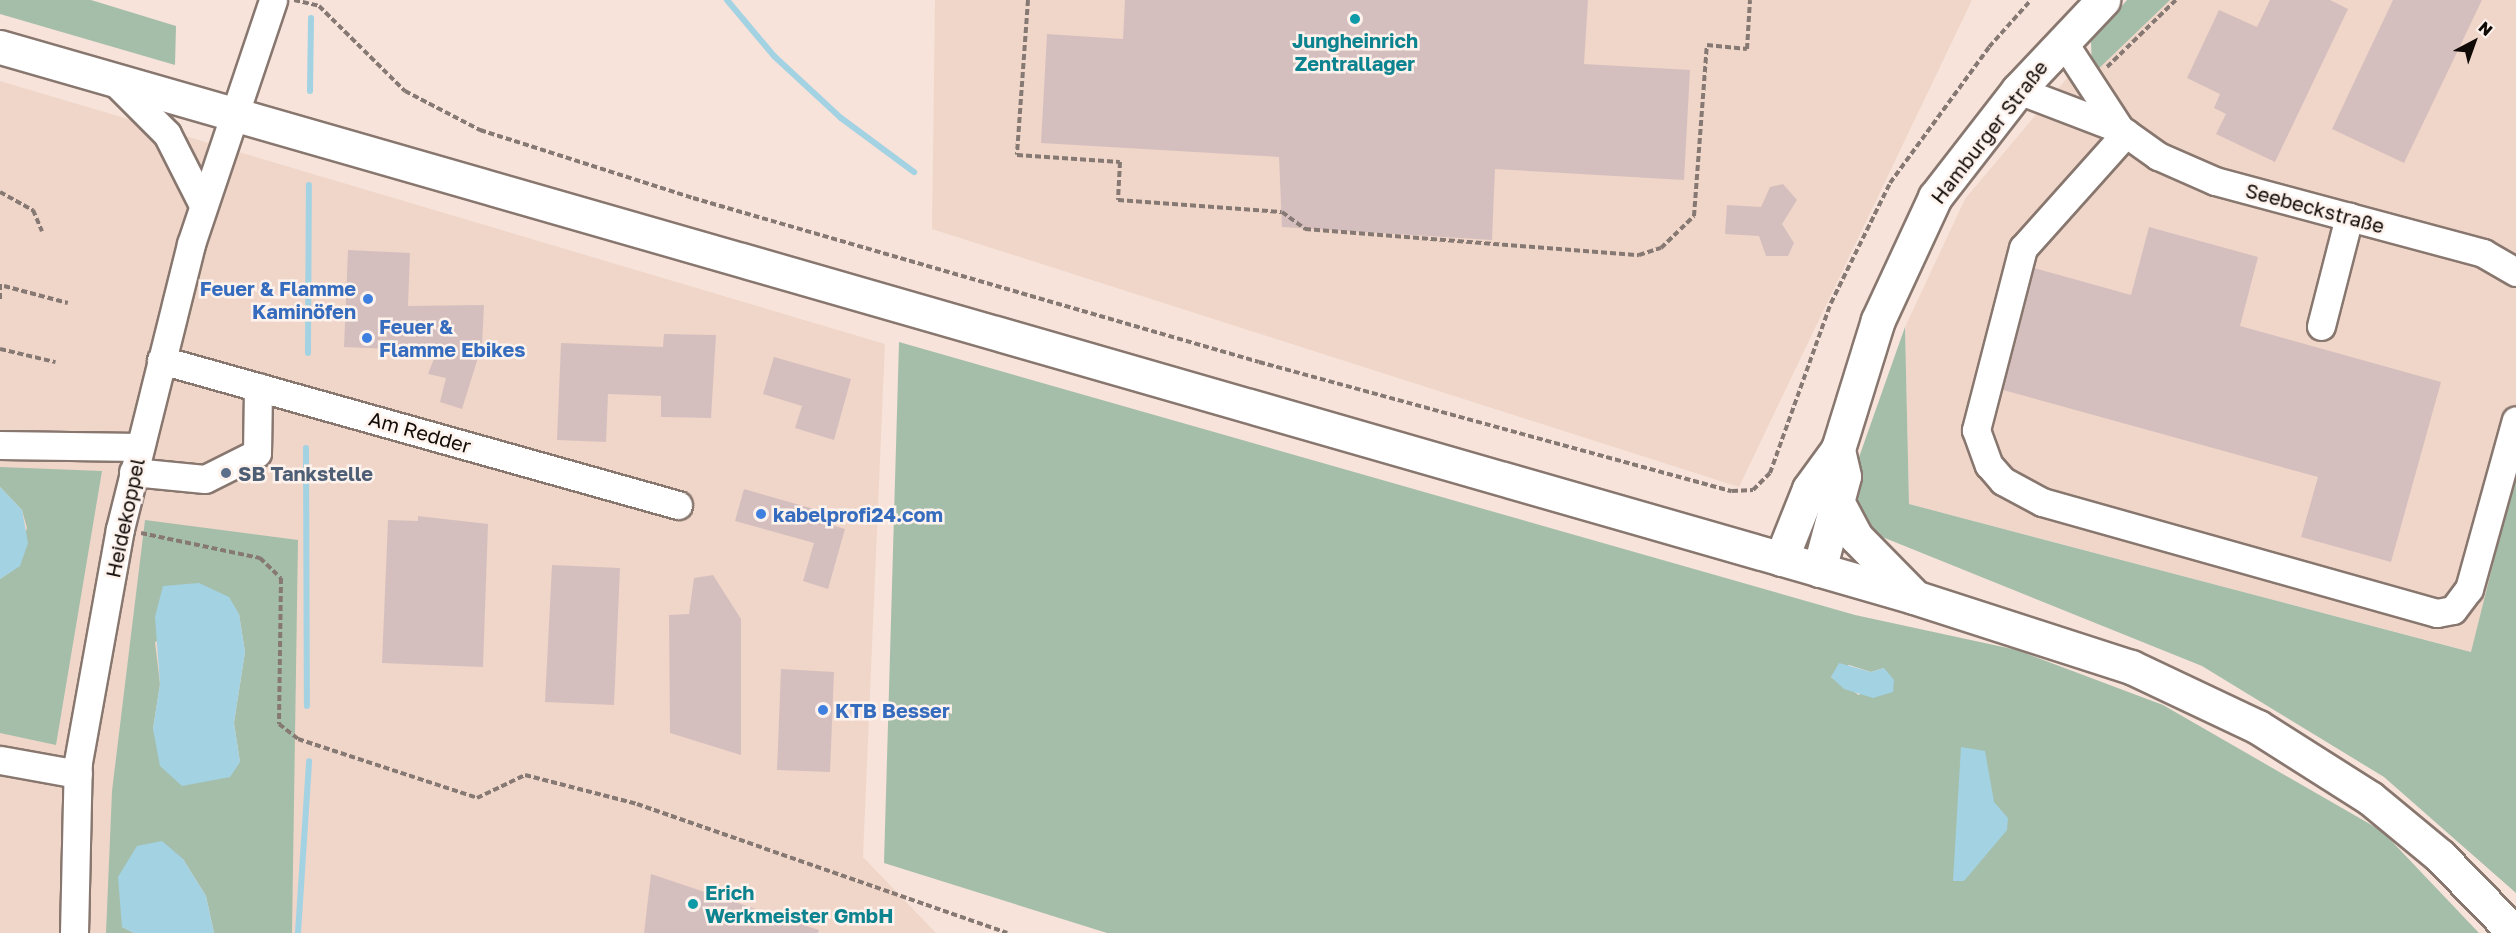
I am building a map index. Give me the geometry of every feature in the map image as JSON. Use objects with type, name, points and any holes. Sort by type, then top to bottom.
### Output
[{"type":"main road","name":"Hamburger Straße","points":[[1781,559],[1809,489],[1838,449],[1878,320],[1935,197],[2018,90],[2062,40],[2103,0]]},
{"type":"main road","points":[[0,47],[1914,597],[2131,667],[2258,727],[2370,798],[2440,856],[2516,933]]},
{"type":"main road","name":"Hamburger Straße","points":[[1819,570],[1839,505],[1844,476],[1838,449]]},
{"type":"main road","points":[[1839,505],[1856,537],[1914,597]]},
{"type":"street","name":"Heidekoppel","points":[[74,933],[78,774],[120,529],[161,360],[203,205],[233,113],[256,63],[273,0]]},
{"type":"street","name":"Seebeckstraße","points":[[2062,40],[2123,131]]},
{"type":"street","points":[[111,78],[167,134],[203,205]]},
{"type":"street","name":"Seebeckstraße","points":[[2018,90],[2123,131],[2158,156],[2215,180],[2484,253],[2516,272]]},
{"type":"street","points":[[2123,131],[2023,248],[1976,430],[1989,465],[2003,481],[2042,502],[2437,612],[2453,610],[2469,589],[2516,420]]},
{"type":"street","points":[[2321,326],[2349,217]]},
{"type":"street","name":"Am Redder","points":[[161,360],[678,505]]},
{"type":"street","points":[[0,446],[137,460],[205,479],[257,453],[258,387]]},
{"type":"street","points":[[0,760],[78,774]]},
{"type":"path","points":[[292,0],[319,6],[405,91],[480,130],[693,198],[1247,359],[1732,491],[1753,490],[1770,473],[1831,303],[1890,183],[1989,47],[2031,0]]},
{"type":"path","points":[[1028,0],[1017,155],[1120,162],[1118,200],[1282,212],[1305,229],[1639,255],[1661,248],[1694,216],[1707,45],[1747,49],[1750,0]]},
{"type":"path","points":[[2103,71],[2176,0]]},
{"type":"path","points":[[0,192],[33,210],[42,231]]},
{"type":"path","points":[[0,299],[2,285],[68,303]]},
{"type":"path","points":[[0,349],[55,362]]},
{"type":"path","points":[[120,529],[260,558],[281,578],[279,724],[298,739],[477,798],[525,775],[638,804],[1007,933]]},
{"type":"shaded area","points":[[935,0],[1972,0],[1739,487],[932,229]]},
{"type":"shaded area","points":[[2166,0],[2516,0],[2516,472],[2472,652],[1909,504],[1905,327],[1965,199],[2072,72]]},
{"type":"shaded area","points":[[0,81],[885,344],[863,857],[936,933],[0,933]]},
{"type":"green space","points":[[0,0],[91,0],[176,26],[175,65],[0,14]]},
{"type":"green space","points":[[2127,0],[2170,0],[2092,75],[2091,41]]},
{"type":"green space","points":[[1905,327],[1909,504],[2471,652],[2516,472],[2516,893],[2384,777],[2202,666],[1860,528],[1852,477]]},
{"type":"green space","points":[[899,342],[1855,615],[2017,650],[2163,705],[2382,831],[2479,933],[1107,933],[884,863]],"holes":[[[1849,665],[1871,672],[1884,668],[1859,695],[1831,677]]]},
{"type":"green space","points":[[0,467],[102,471],[56,745],[0,733],[0,579],[12,571],[27,528],[22,510],[0,487]]},
{"type":"green space","points":[[145,520],[298,540],[292,933],[214,933],[206,896],[183,859],[122,927],[134,933],[106,933],[112,791]],"holes":[[[239,614],[245,652],[234,723],[240,762],[153,729],[160,684],[155,642]]]},
{"type":"water","points":[[0,487],[22,510],[28,543],[20,566],[0,579]]},
{"type":"water","points":[[199,583],[229,597],[239,614],[245,652],[234,723],[240,762],[230,777],[182,786],[160,766],[153,729],[160,684],[155,617],[163,586]]},
{"type":"water","points":[[1839,663],[1871,672],[1884,668],[1894,680],[1893,692],[1873,698],[1844,689],[1831,677]]},
{"type":"water","points":[[1961,747],[1985,751],[1994,802],[2008,818],[2007,830],[1964,881],[1953,881]]},
{"type":"water","points":[[162,841],[183,859],[206,896],[214,933],[134,933],[122,927],[118,877],[137,846]]},
{"type":"building","points":[[1125,0],[1588,0],[1584,64],[1690,70],[1684,180],[1495,169],[1492,240],[1282,227],[1279,157],[1041,143],[1047,34],[1123,39]]},
{"type":"building","points":[[2270,0],[2330,0],[2348,9],[2275,162],[2216,134],[2226,114],[2214,108],[2220,94],[2187,78],[2219,10],[2257,27]]},
{"type":"building","points":[[2393,0],[2482,0],[2404,163],[2332,129]]},
{"type":"building","points":[[1783,184],[1797,200],[1782,224],[1794,243],[1788,256],[1766,256],[1759,236],[1725,234],[1727,205],[1761,207],[1770,187]]},
{"type":"building","points":[[2149,227],[2258,257],[2240,326],[2441,382],[2391,562],[2301,537],[2318,477],[2003,390],[2034,268],[2131,295]]},
{"type":"building","points":[[348,250],[410,253],[408,306],[484,305],[482,345],[462,409],[440,402],[446,378],[428,374],[437,351],[344,347]]},
{"type":"building","points":[[664,334],[716,335],[711,418],[661,417],[661,396],[608,394],[606,442],[557,440],[561,343],[663,347]]},
{"type":"building","points":[[774,357],[851,379],[834,440],[795,428],[802,406],[763,394]]},
{"type":"building","points":[[744,489],[814,509],[811,519],[845,529],[828,589],[803,581],[814,543],[735,521]]},
{"type":"building","points":[[418,516],[488,524],[483,667],[382,663],[388,520],[418,521]]},
{"type":"building","points":[[552,565],[620,568],[614,705],[545,702]]},
{"type":"building","points":[[713,575],[741,619],[741,755],[670,733],[669,615],[689,614],[694,578]]},
{"type":"building","points":[[781,669],[834,672],[830,772],[777,770]]},
{"type":"building","name":"Erich Werkmeister GmbH","points":[[651,874],[819,930],[818,933],[644,933]]},
{"type":"waterway","points":[[727,0],[774,56],[841,118],[914,172]]},
{"type":"waterway","points":[[310,91],[311,18]]},
{"type":"waterway","points":[[308,353],[309,185]]},
{"type":"waterway","points":[[306,448],[307,706]]},
{"type":"waterway","points":[[298,933],[309,761]]},
{"type":"place","name":"Jungheinrich Zentrallager","points":[[1355,19]]},
{"type":"place","name":"Feuer & Flamme Kaminöfen","points":[[368,299]]},
{"type":"place","name":"Feuer & Flamme Ebikes","points":[[367,338]]},
{"type":"place","name":"SB Tankstelle","points":[[226,473]]},
{"type":"place","name":"kabelprofi24.com","points":[[761,514]]},
{"type":"place","name":"KTB Besser","points":[[823,710]]},
{"type":"place","name":"Erich Werkmeister GmbH","points":[[693,904]]}]
